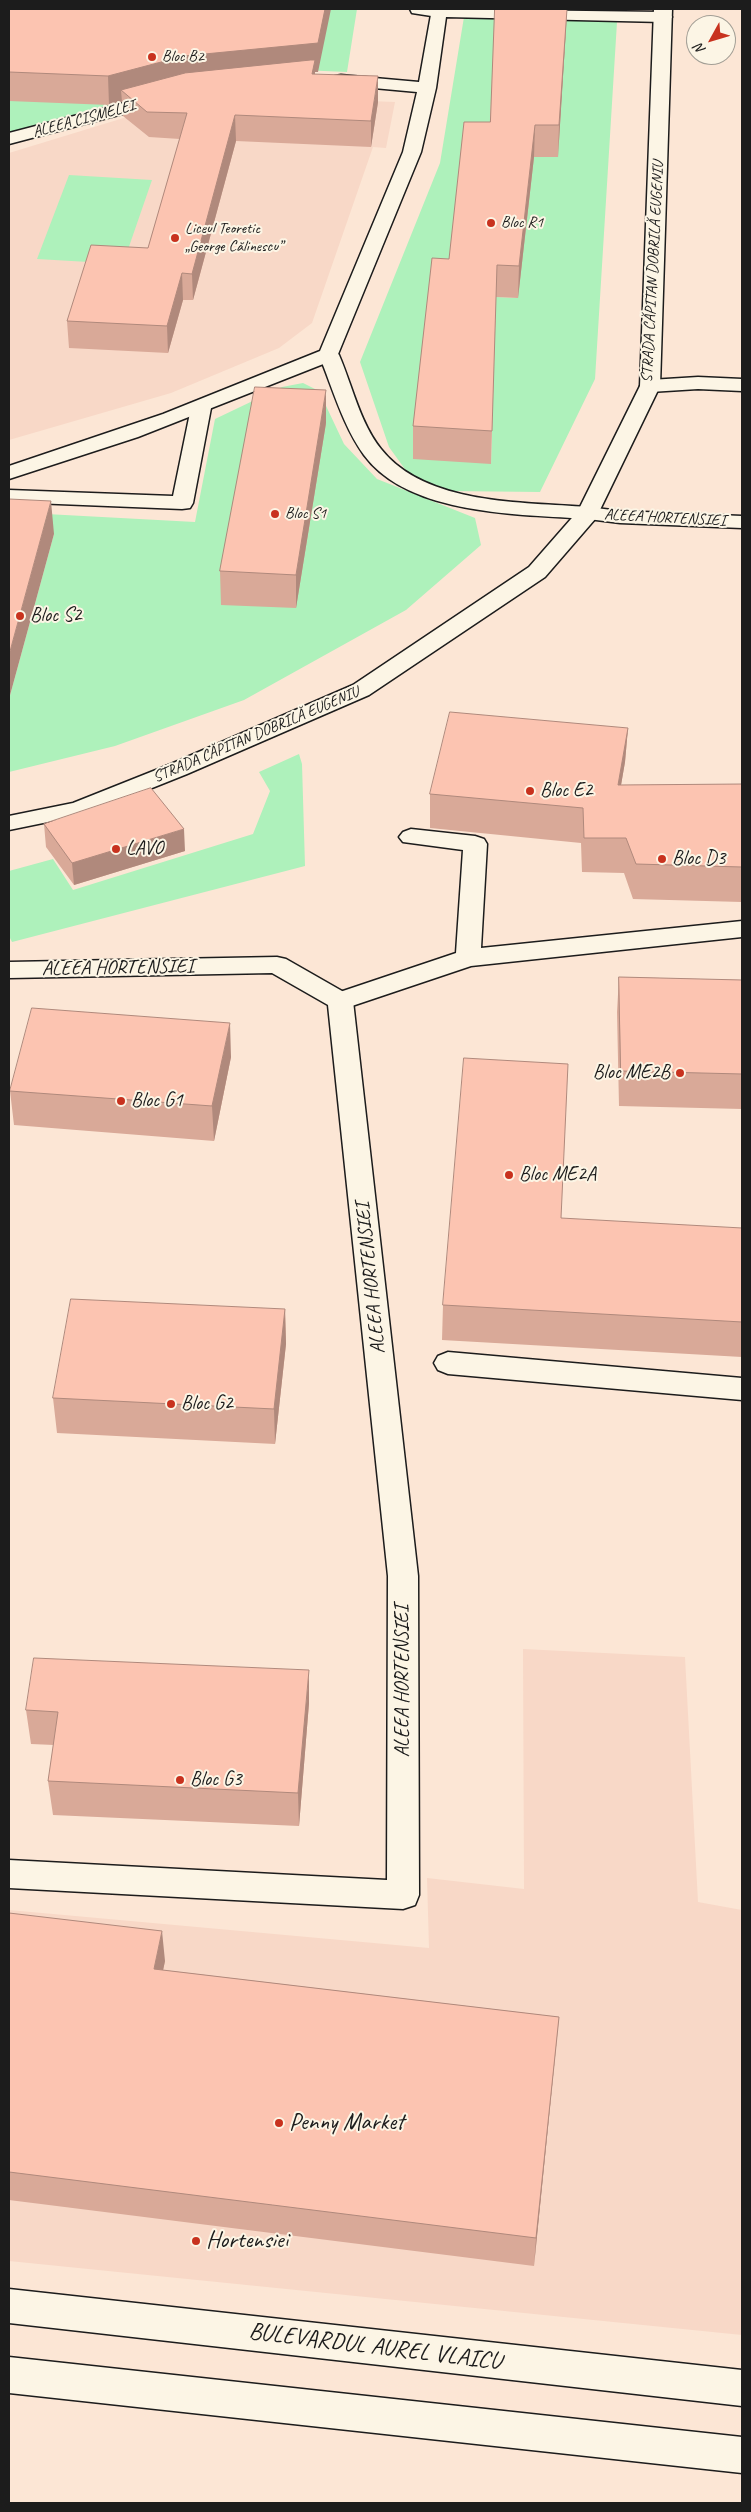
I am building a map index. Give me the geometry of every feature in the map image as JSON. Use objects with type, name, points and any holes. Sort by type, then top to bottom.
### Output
[{"type":"street","points":[[418,9],[438,12],[663,13]]},
{"type":"street","points":[[9,473],[72,454],[201,408],[330,355],[412,152],[427,88],[438,12]]},
{"type":"street","name":"STRADA CĂPITAN DOBRILĂ EUGENIU","points":[[9,823],[79,809],[179,769],[361,690],[446,631],[499,599],[537,572],[588,513],[650,386],[663,13]]},
{"type":"street","points":[[321,78],[427,88]]},
{"type":"street","name":"ALEEA CIȘMELEI","points":[[9,139],[176,94]]},
{"type":"street","name":"ALEEA HORTENSIEI","points":[[330,355],[358,426],[374,454],[404,482],[458,501],[588,513],[620,518],[742,522]]},
{"type":"street","points":[[650,386],[698,383],[742,385]]},
{"type":"street","points":[[9,496],[182,503],[201,408]]},
{"type":"street","points":[[411,837],[475,844],[468,958]]},
{"type":"street","points":[[340,1001],[468,958],[742,929]]},
{"type":"street","name":"ALEEA HORTENSIEI","points":[[9,970],[277,965],[340,1001],[403,1576],[403,1895],[9,1874]]},
{"type":"street","points":[[448,1363],[742,1389]]},
{"type":"street","name":"BULEVARDUL AUREL VLAICU","points":[[9,2306],[742,2388]]},
{"type":"street","points":[[9,2375],[742,2455]]},
{"type":"shaded area","name":"Liceul Teoretic „George Călinescu”","points":[[190,94],[395,102],[386,148],[373,147],[312,323],[279,348],[171,393],[9,440],[9,153],[189,98]]},
{"type":"shaded area","points":[[523,1649],[685,1657],[698,1902],[742,1910],[742,2335],[9,2261],[9,1910],[429,1948],[427,1878],[524,1889]]},
{"type":"green space","points":[[235,9],[357,9],[347,72],[301,70],[186,84],[9,134],[9,101]]},
{"type":"green space","points":[[464,17],[617,22],[595,379],[540,492],[448,491],[412,479],[389,447],[360,362],[440,163]],"holes":[[[490,153],[518,298],[496,297],[491,464],[448,291]]]},
{"type":"green space","points":[[69,175],[152,180],[123,264],[37,259]]},
{"type":"green space","points":[[303,383],[319,391],[344,444],[377,479],[475,518],[481,545],[406,610],[244,700],[115,746],[9,772],[9,699],[54,534],[9,512],[195,522],[215,419],[282,387]]},
{"type":"green space","points":[[299,754],[302,764],[305,866],[12,942],[9,936],[9,871],[53,859],[73,890],[253,834],[270,791],[259,772]]},
{"type":"building","points":[[9,9],[325,9],[318,43],[184,56],[108,76],[9,72]]},
{"type":"building","name":"Bloc R1","points":[[495,9],[567,9],[559,125],[535,125],[519,266],[497,265],[492,431],[413,426],[432,258],[449,259],[464,122],[490,122]]},
{"type":"building","points":[[315,60],[312,74],[378,76],[371,121],[235,115],[192,274],[182,273],[167,326],[67,321],[91,245],[148,248],[187,113],[147,112],[121,90],[185,73]]},
{"type":"building","name":"Bloc S1","points":[[255,387],[326,390],[296,575],[220,571]]},
{"type":"building","points":[[9,499],[51,501],[9,655]]},
{"type":"building","points":[[450,712],[628,728],[618,785],[742,784],[742,867],[636,864],[626,838],[584,838],[583,808],[430,794]]},
{"type":"building","points":[[151,788],[184,829],[72,863],[44,824]]},
{"type":"building","name":"Bloc ME2B","points":[[619,977],[742,980],[742,1074],[621,1071]]},
{"type":"building","points":[[32,1008],[230,1023],[212,1106],[10,1091]]},
{"type":"building","name":"Bloc ME2A","points":[[464,1058],[568,1064],[561,1218],[742,1228],[742,1322],[443,1305]]},
{"type":"building","name":"Bloc G2","points":[[71,1299],[285,1309],[274,1409],[53,1398]]},
{"type":"building","name":"Bloc G3","points":[[34,1658],[309,1670],[298,1793],[48,1781],[58,1712],[26,1710]]},
{"type":"building","name":"Penny Market","points":[[9,1913],[162,1931],[154,1969],[559,2017],[536,2238],[9,2172]]},
{"type":"place","name":"Bloc B2","points":[[152,57]]},
{"type":"place","name":"Bloc R1","points":[[491,223]]},
{"type":"place","name":"Liceul Teoretic „George Călinescu”","points":[[175,238]]},
{"type":"place","name":"Bloc S1","points":[[275,514]]},
{"type":"place","name":"Bloc S2","points":[[20,616]]},
{"type":"place","name":"Bloc E2","points":[[530,791]]},
{"type":"place","name":"LAVO","points":[[116,849]]},
{"type":"place","name":"Bloc D3","points":[[662,859]]},
{"type":"place","name":"Bloc ME2B","points":[[680,1073]]},
{"type":"place","name":"Bloc G1","points":[[121,1101]]},
{"type":"place","name":"Bloc ME2A","points":[[509,1175]]},
{"type":"place","name":"Bloc G2","points":[[171,1404]]},
{"type":"place","name":"Bloc G3","points":[[180,1780]]},
{"type":"place","name":"Penny Market","points":[[279,2123]]},
{"type":"place","name":"Hortensiei","points":[[196,2241]]}]
